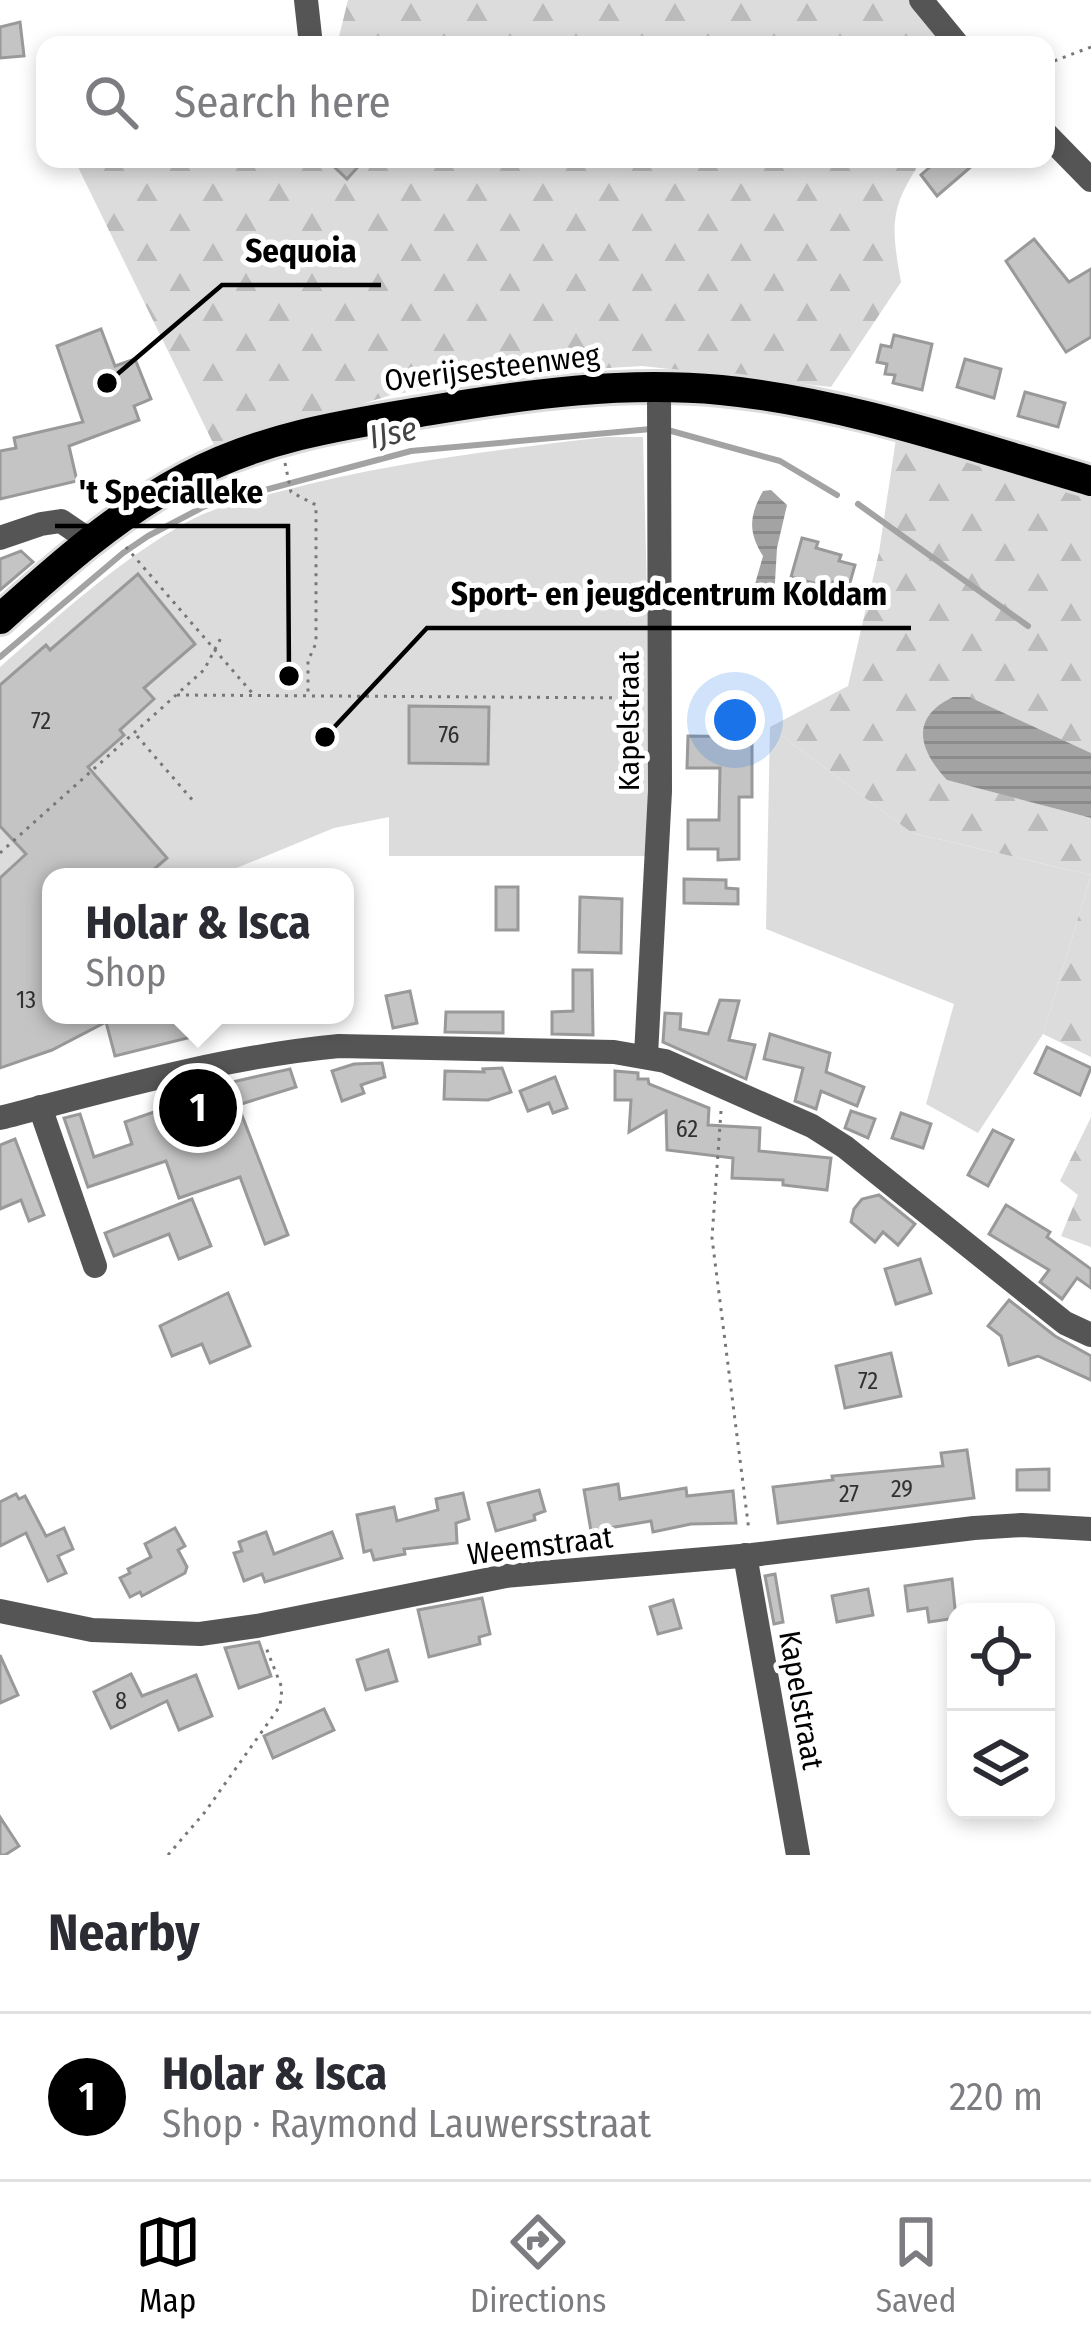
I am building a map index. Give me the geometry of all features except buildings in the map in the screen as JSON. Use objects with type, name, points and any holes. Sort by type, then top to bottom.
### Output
[{"type":"main road","name":"Overijsesteenweg","points":[[0,619],[88,540],[188,476],[279,439],[533,394],[659,400],[721,390],[796,401],[1091,481]]},
{"type":"street","points":[[306,0],[310,36]]},
{"type":"street","points":[[921,0],[951,36]]},
{"type":"street","points":[[1055,143],[1091,180]]},
{"type":"street","name":"Kapelstraat","points":[[646,1055],[660,791],[659,400]]},
{"type":"street","points":[[0,538],[61,521],[88,540]]},
{"type":"street","points":[[0,1118],[240,1059],[339,1046],[646,1055],[812,1126],[1065,1323],[1091,1335]]},
{"type":"street","points":[[40,1107],[95,1266]]},
{"type":"street","name":"Weemstraat","points":[[0,1611],[92,1630],[200,1634],[506,1576],[749,1555],[974,1528],[1091,1529]]},
{"type":"street","name":"Kapelstraat","points":[[749,1555],[798,1855]]},
{"type":"path","points":[[1055,60],[1091,46]]},
{"type":"path","points":[[286,472],[292,493],[316,505],[316,643],[308,662],[308,695]]},
{"type":"path","points":[[125,545],[254,695]]},
{"type":"path","points":[[0,853],[204,670],[223,634]]},
{"type":"path","points":[[177,695],[660,698]]},
{"type":"path","points":[[135,734],[195,803]]},
{"type":"path","points":[[723,1085],[712,1238],[739,1422],[749,1555]]},
{"type":"path","points":[[168,1855],[205,1812],[280,1706],[282,1688],[257,1626]]},
{"type":"green space","points":[[348,0],[932,0],[962,36],[339,36]]},
{"type":"green space","points":[[78,168],[918,168],[898,204],[895,246],[901,282],[831,387],[642,366],[526,373],[391,395],[216,449]]},
{"type":"green space","points":[[643,437],[650,708],[648,856],[389,856],[389,817],[334,828],[237,868],[42,868],[42,888],[0,937],[0,667],[90,590],[187,522],[322,481],[484,452]]},
{"type":"green space","points":[[896,439],[1091,498],[1091,753],[968,697],[948,780],[1091,818],[1091,875],[912,833],[770,727],[848,686],[879,552]]},
{"type":"green space","points":[[770,727],[912,833],[1091,875],[1043,1034],[978,1133],[926,1104],[954,1004],[766,929]]},
{"type":"green space","points":[[1091,875],[1091,1057],[1043,1034]]},
{"type":"green space","points":[[1091,1117],[1091,1247],[1061,1236],[1078,1195],[1060,1181]]},
{"type":"shaded area","points":[[771,490],[787,505],[777,548],[774,599],[763,600],[753,591],[763,556],[752,524],[763,491]]},
{"type":"shaded area","points":[[953,697],[969,697],[1091,753],[1091,818],[947,780],[930,757],[923,735],[930,715]]},
{"type":"waterway","name":"IJse","points":[[0,657],[123,553],[205,506],[411,451],[651,429]]},
{"type":"waterway","name":"IJse","points":[[664,429],[780,461],[837,495]]},
{"type":"waterway","name":"IJse","points":[[858,504],[1028,626]]},
{"type":"place","name":"Sequoia","points":[[107,383]]},
{"type":"place","name":"'t Specialleke","points":[[289,676]]},
{"type":"place","name":"Sport- en jeugdcentrum Koldam","points":[[325,737]]},
{"type":"place","name":"Holar & Isca","points":[[198,1108]]}]
